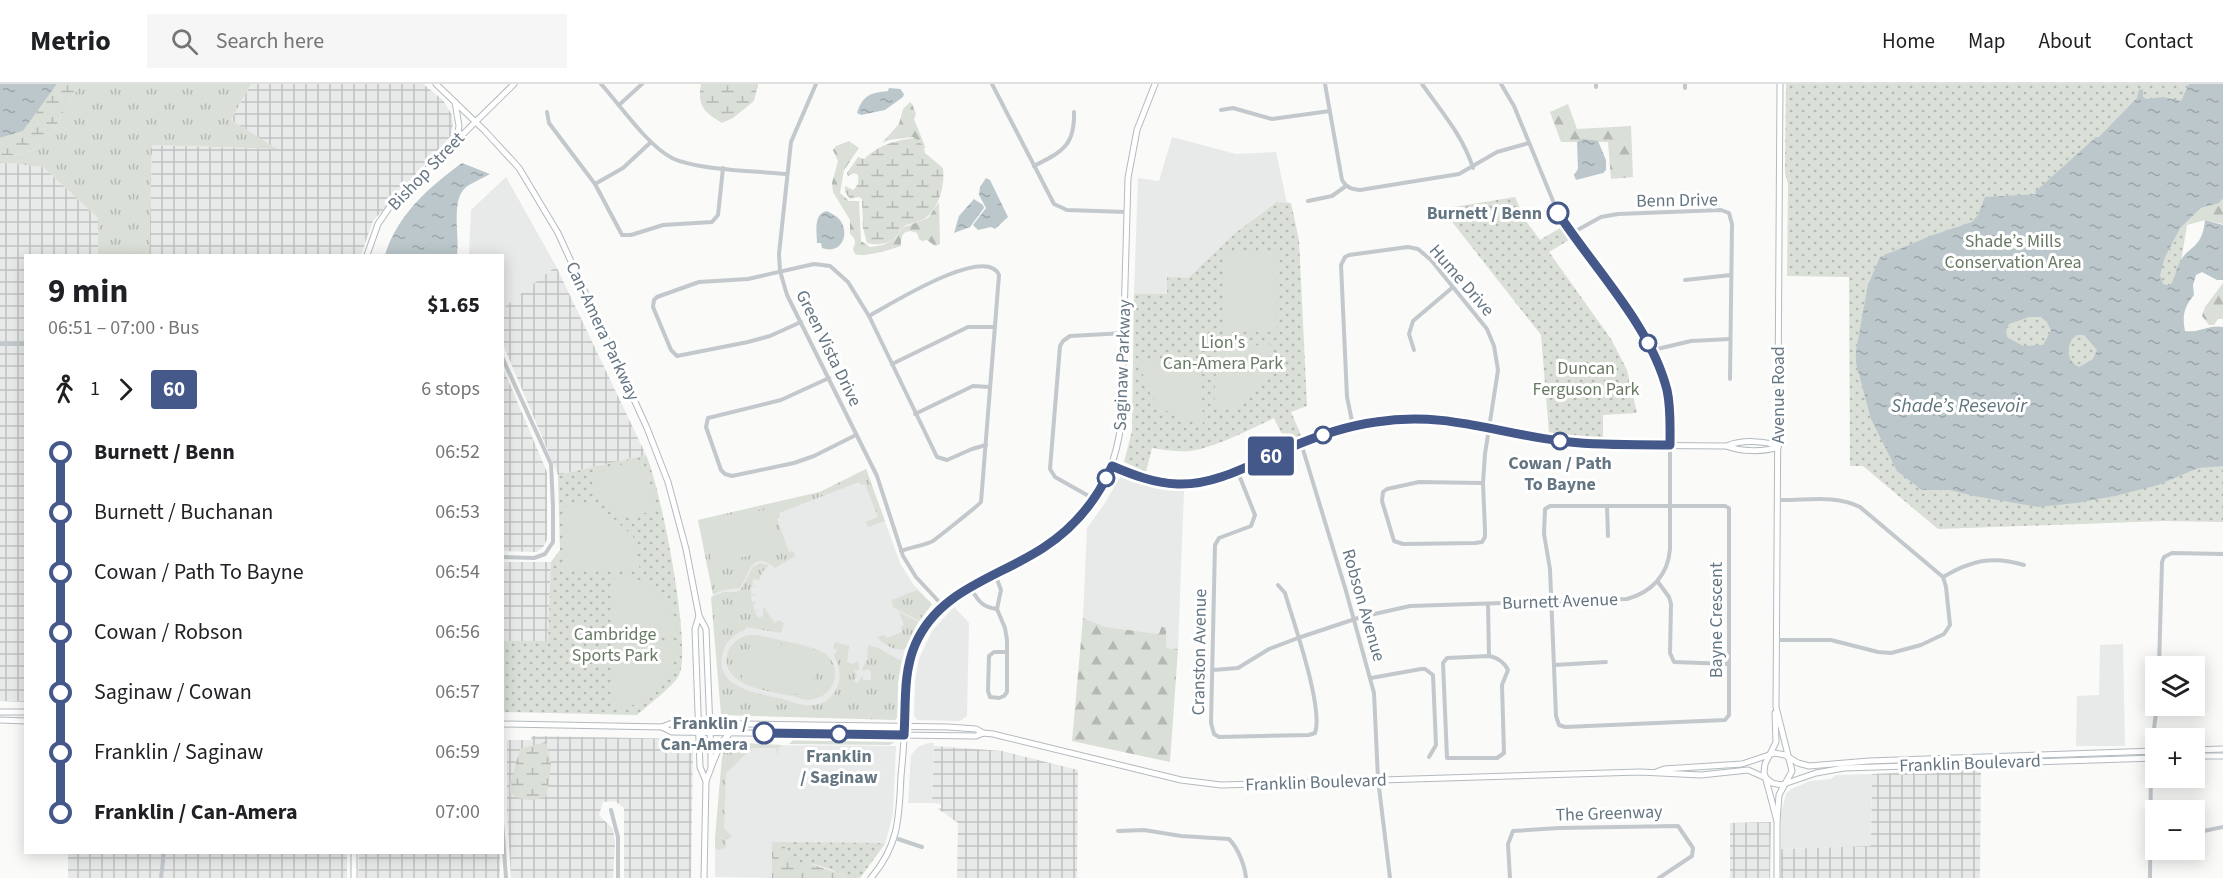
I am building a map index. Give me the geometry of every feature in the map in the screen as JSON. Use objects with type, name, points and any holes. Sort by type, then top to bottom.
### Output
[{"type":"main road","name":"Can-Amera Parkway","points":[[436,84],[519,168],[558,233],[647,428],[668,482],[686,549],[699,616],[706,629],[711,768],[706,781],[704,878]]},
{"type":"main road","points":[[475,122],[514,84]]},
{"type":"main road","name":"Saginaw Parkway","points":[[871,878],[886,859],[899,823],[907,676],[914,647],[925,626],[942,605],[970,587],[1035,553],[1057,538],[1094,500],[1112,466],[1119,443],[1121,424],[1127,184],[1133,148],[1143,112],[1155,84]]},
{"type":"main road","name":"Avenue Road","points":[[1770,754],[1776,742],[1780,84]]},
{"type":"main road","points":[[455,102],[459,126],[457,139]]},
{"type":"main road","name":"Bishop Street","points":[[367,254],[375,230],[391,205],[475,122]]},
{"type":"main road","points":[[1112,466],[1155,482],[1179,484],[1205,481],[1237,470],[1301,442],[1353,426],[1405,419],[1454,420],[1537,438],[1594,445],[1727,446],[1734,443],[1771,443],[1778,447]]},
{"type":"main road","name":"Can-Amera Parkway","points":[[699,616],[695,629],[700,767],[706,781]]},
{"type":"main road","name":"Avenue Road","points":[[1776,707],[1788,758]]},
{"type":"main road","points":[[0,712],[24,712]]},
{"type":"main road","points":[[0,720],[24,721]]},
{"type":"main road","name":"Franklin Boulevard","points":[[504,724],[662,727],[672,723],[976,729],[983,733],[1020,739],[1181,780],[1221,785],[1655,772],[1664,769],[1742,764],[1770,754]]},
{"type":"main road","name":"Franklin Boulevard","points":[[662,727],[672,732],[710,733],[976,736],[983,733]]},
{"type":"main road","points":[[711,768],[721,742],[730,733]]},
{"type":"main road","points":[[2205,750],[2223,749]]},
{"type":"main road","points":[[1777,822],[1764,768],[1770,754],[1780,753],[1788,758],[1792,771],[1779,795],[1777,878]]},
{"type":"main road","name":"Franklin Boulevard","points":[[1788,758],[1798,764],[1809,766],[1888,760],[2145,755]]},
{"type":"main road","name":"Franklin Boulevard","points":[[1786,783],[1816,773],[1844,768],[2145,755]]},
{"type":"main road","points":[[2205,756],[2223,756]]},
{"type":"main road","name":"Franklin Boulevard","points":[[1655,772],[1664,775],[1701,775],[1748,770],[1766,778]]},
{"type":"main road","points":[[1766,778],[1776,784],[1786,783]]},
{"type":"main road","points":[[354,854],[354,878]]},
{"type":"street","points":[[601,84],[651,142],[671,157],[683,162],[723,168],[786,174]]},
{"type":"street","points":[[619,105],[642,84]]},
{"type":"street","name":"Green Vista Drive","points":[[816,84],[794,134],[786,174],[779,254],[780,271],[787,295],[877,476],[901,551],[915,577],[942,605]]},
{"type":"street","points":[[992,84],[1054,204],[1067,210],[1126,212]]},
{"type":"street","points":[[1325,84],[1342,180],[1346,186],[1360,190],[1459,174],[1473,168],[1497,152],[1529,143]]},
{"type":"street","points":[[1422,84],[1467,149],[1473,168]]},
{"type":"street","points":[[1501,84],[1514,106],[1558,213],[1633,318],[1653,350],[1663,376],[1670,405],[1669,559],[1658,582],[1669,597],[1671,604],[1671,653],[1674,662],[1729,664]]},
{"type":"street","points":[[1221,110],[1233,108],[1272,119],[1330,111]]},
{"type":"street","points":[[547,112],[549,123],[595,184],[619,231],[626,236],[663,225],[712,222],[718,215],[723,168]]},
{"type":"street","points":[[1034,166],[1066,148],[1075,125],[1074,112]]},
{"type":"street","points":[[595,184],[623,168],[651,142]]},
{"type":"street","points":[[1308,201],[1332,196],[1346,186]]},
{"type":"street","name":"Benn Drive","points":[[1572,233],[1601,217],[1618,214],[1725,211],[1731,217],[1730,379]]},
{"type":"street","name":"Hume Drive","points":[[1353,426],[1347,397],[1341,265],[1345,257],[1413,247],[1424,253],[1487,329],[1494,346],[1498,370],[1485,454],[1483,483],[1485,537],[1482,542],[1403,544],[1394,541],[1382,501],[1383,492],[1387,489],[1419,482],[1483,483]]},
{"type":"street","points":[[801,322],[770,336],[677,356],[671,350],[653,307],[657,297],[686,285],[748,279],[814,264],[830,266],[848,282],[869,316],[934,453],[940,459],[947,460],[972,448],[986,445]]},
{"type":"street","points":[[869,316],[954,273],[974,266],[995,268],[999,275],[982,497],[979,505],[952,524],[936,539],[901,551]]},
{"type":"street","points":[[1685,280],[1731,275]]},
{"type":"street","points":[[1414,350],[1408,334],[1413,321],[1453,287]]},
{"type":"street","points":[[892,364],[968,327],[995,327]]},
{"type":"street","points":[[1094,500],[1055,477],[1050,469],[1059,352],[1063,341],[1070,336],[1125,333]]},
{"type":"street","points":[[1653,350],[1690,341],[1730,339]]},
{"type":"street","points":[[0,344],[24,344]]},
{"type":"street","points":[[504,361],[551,464],[553,542],[545,554],[534,558],[504,557]]},
{"type":"street","points":[[829,378],[782,400],[708,418],[706,428],[721,470],[724,474],[732,476],[794,463],[814,456],[856,435]]},
{"type":"street","points":[[915,414],[973,387],[990,387]]},
{"type":"street","name":"Robson Avenue","points":[[1301,442],[1371,678],[1376,711],[1378,779],[1390,878]]},
{"type":"street","name":"Cranston Avenue","points":[[1237,470],[1255,515],[1254,522],[1247,528],[1219,538],[1215,544],[1211,723],[1214,734],[1227,738],[1315,733],[1317,728],[1315,700],[1298,638]]},
{"type":"street","points":[[1776,640],[1831,640],[1891,653],[1921,645],[1944,634],[1950,625],[1946,587],[1942,578],[1860,507],[1851,502],[1834,499],[1777,500]]},
{"type":"street","name":"Bayne Crescent","points":[[1550,506],[1670,507],[1725,506],[1729,508],[1729,715],[1725,720],[1565,727],[1559,725],[1556,721],[1551,569],[1544,534],[1545,509],[1550,506]]},
{"type":"street","points":[[1607,506],[1608,536]]},
{"type":"street","points":[[2159,656],[2164,557],[2172,553],[2223,554]]},
{"type":"street","points":[[1942,578],[1974,562],[2004,561],[2024,565]]},
{"type":"street","points":[[994,574],[1001,590],[997,609],[1005,628],[1007,652],[1007,692],[999,698],[990,697],[988,691],[989,656],[994,652],[1007,652]]},
{"type":"street","name":"Burnett Avenue","points":[[1213,670],[1238,668],[1269,649],[1386,610],[1410,606],[1627,599],[1640,595],[1658,582]]},
{"type":"street","points":[[1278,585],[1285,593],[1298,638]]},
{"type":"street","points":[[970,587],[980,604],[987,608],[997,609]]},
{"type":"street","points":[[1488,604],[1489,656]]},
{"type":"street","points":[[1489,656],[1494,657],[1508,670],[1502,685],[1504,753],[1497,758],[1447,758],[1443,663],[1447,658],[1489,656]]},
{"type":"street","points":[[1554,664],[1606,662]]},
{"type":"street","points":[[1371,678],[1421,669],[1430,671],[1433,675],[1436,745],[1429,757]]},
{"type":"street","points":[[611,810],[618,837],[618,878]]},
{"type":"street","name":"The Greenway","points":[[1510,878],[1508,844],[1512,831],[1678,826],[1693,848],[1692,856],[1685,863],[1659,878]]},
{"type":"street","points":[[2205,831],[2223,827]]},
{"type":"street","points":[[1118,831],[1129,829],[1229,839],[1234,843],[1245,869],[1246,878]]},
{"type":"street","points":[[895,838],[922,848]]},
{"type":"street","points":[[504,850],[506,878]]},
{"type":"street","points":[[161,878],[164,854]]},
{"type":"street","points":[[2150,878],[2151,860]]},
{"type":"shaded area","points":[[251,84],[423,84],[443,100],[452,115],[453,124],[451,136],[373,221],[361,254],[149,254],[152,145],[275,149],[231,120]]},
{"type":"shaded area","points":[[1172,137],[1236,154],[1276,152],[1287,203],[1275,202],[1234,234],[1188,278],[1167,294],[1134,294],[1138,178],[1159,181]]},
{"type":"shaded area","points":[[0,162],[43,167],[98,218],[98,254],[24,254],[24,702],[0,701]]},
{"type":"shaded area","points":[[506,177],[556,266],[504,308],[504,254],[469,254],[471,210]]},
{"type":"shaded area","points":[[556,266],[646,455],[558,475],[504,346],[504,307]]},
{"type":"shaded area","points":[[504,370],[547,472],[547,540],[537,552],[504,551]]},
{"type":"shaded area","points":[[866,469],[900,563],[913,584],[932,604],[913,630],[905,648],[898,682],[897,718],[895,720],[757,715],[720,679],[713,596],[698,520],[820,492]]},
{"type":"shaded area","points":[[1120,477],[1153,488],[1184,491],[1178,649],[1166,648],[1161,627],[1159,634],[1106,627],[1083,618],[1087,528]]},
{"type":"shaded area","points":[[504,562],[551,562],[548,641],[504,641]]},
{"type":"shaded area","points":[[954,607],[969,623],[967,716],[960,721],[917,720],[914,716],[915,681],[919,659],[932,631]]},
{"type":"shaded area","points":[[2123,644],[2125,746],[2076,746],[2077,696],[2099,695],[2100,645]]},
{"type":"shaded area","points":[[532,736],[689,739],[693,747],[691,878],[624,878],[624,808],[615,801],[603,802],[599,815],[613,829],[615,843],[613,878],[511,878],[507,813],[507,740],[531,740]]},
{"type":"shaded area","points":[[727,742],[759,745],[896,746],[893,814],[885,844],[772,842],[772,878],[715,877],[715,839],[722,758]]},
{"type":"shaded area","points":[[934,743],[932,803],[908,803],[911,755],[918,747]]},
{"type":"shaded area","points":[[934,746],[1002,751],[1078,770],[1077,878],[957,878],[958,823],[937,808],[941,808],[941,804],[932,803]]},
{"type":"shaded area","points":[[1981,769],[1980,878],[1781,878],[1781,849],[1871,846],[1872,774]]},
{"type":"shaded area","points":[[1872,774],[1871,846],[1781,849],[1781,813],[1786,794],[1791,789],[1810,781],[1831,779],[1836,775]]},
{"type":"shaded area","points":[[1771,822],[1770,878],[1730,878],[1730,823]]},
{"type":"shaded area","points":[[68,854],[347,854],[347,878],[68,878]]},
{"type":"shaded area","points":[[359,854],[500,854],[500,878],[358,878]]},
{"type":"green space","points":[[57,84],[82,84],[43,143],[33,150],[19,154],[0,155],[0,138],[23,131]]},
{"type":"green space","points":[[82,84],[251,84],[231,120],[277,149],[152,145],[149,254],[98,254],[98,218],[43,167],[0,162],[0,155],[19,154],[33,150],[43,143]]},
{"type":"green space","points":[[701,84],[758,84],[754,101],[733,118],[722,123],[703,108],[700,98]]},
{"type":"green space","name":"Shade’s Resevoir","points":[[1786,84],[2223,84],[2223,198],[2219,203],[2196,213],[2187,225],[2171,323],[2185,331],[2223,344],[2223,522],[2163,521],[1938,529],[1863,466],[1850,466],[1849,277],[1787,276]]},
{"type":"green space","points":[[910,102],[916,114],[914,119],[926,149],[913,137],[882,143],[899,124],[903,109]]},
{"type":"green space","points":[[1568,104],[1577,129],[1631,126],[1633,177],[1611,179],[1608,142],[1561,142],[1550,112]]},
{"type":"green space","points":[[914,138],[923,145],[925,153],[943,168],[939,200],[928,216],[905,226],[887,243],[867,243],[863,228],[862,199],[859,197],[850,199],[845,192],[845,186],[853,190],[856,187],[858,175],[854,173],[848,176],[847,173],[858,157],[864,159],[887,144]]},
{"type":"green space","points":[[849,141],[859,148],[844,170],[840,193],[849,201],[859,201],[861,241],[870,247],[883,245],[896,238],[902,228],[928,218],[939,202],[940,244],[935,246],[927,240],[922,241],[917,233],[909,231],[902,235],[901,246],[871,254],[855,254],[853,249],[855,241],[850,234],[850,220],[833,192],[832,183],[838,161],[833,150],[836,146]]},
{"type":"green space","name":"Duncan Ferguson Park","points":[[1515,197],[1526,221],[1540,240],[1560,228],[1569,240],[1549,252],[1611,339],[1627,370],[1637,413],[1603,415],[1603,438],[1549,433],[1541,335],[1442,209]]},
{"type":"green space","points":[[2223,198],[2223,224],[2205,220],[2187,225],[2196,213],[2219,203]]},
{"type":"green space","name":"Lion's Can-Amera Park","points":[[1276,202],[1291,203],[1299,240],[1307,406],[1291,412],[1301,435],[1286,443],[1274,418],[1232,438],[1200,449],[1180,451],[1152,448],[1146,472],[1124,462],[1132,431],[1134,294],[1167,294],[1167,277],[1188,278],[1234,234]]},
{"type":"green space","points":[[1224,251],[1277,252],[1276,332],[1223,332]]},
{"type":"green space","points":[[2223,283],[2223,319],[2218,319],[2214,325],[2209,325],[2202,316],[2205,307]]},
{"type":"green space","points":[[1270,344],[1267,369],[1258,386],[1234,407],[1214,409],[1217,349]]},
{"type":"green space","points":[[1141,362],[1201,362],[1203,424],[1178,417],[1160,405],[1147,387]]},
{"type":"green space","name":"Cambridge Sports Park","points":[[646,455],[652,472],[679,604],[682,662],[675,681],[637,715],[504,712],[504,641],[548,641],[551,562],[560,550],[558,475]]},
{"type":"green space","points":[[642,459],[658,510],[622,518],[596,497],[590,473]]},
{"type":"green space","points":[[866,469],[885,521],[868,527],[866,522],[878,517],[865,484],[861,485],[859,482],[779,513],[780,517],[777,519],[789,552],[793,551],[795,556],[775,568],[767,563],[756,562],[739,588],[713,594],[698,520],[820,492]]},
{"type":"green space","points":[[598,505],[633,536],[640,570],[572,571],[566,568],[566,506]]},
{"type":"green space","points":[[769,509],[778,549],[712,564],[703,523]]},
{"type":"green space","points":[[760,563],[769,565],[759,580],[753,579],[752,586],[757,587],[751,587],[751,594],[757,594],[751,596],[752,602],[757,601],[753,605],[755,611],[760,610],[755,612],[758,618],[763,616],[763,606],[774,622],[778,620],[784,623],[781,633],[746,627],[745,630],[731,638],[724,648],[722,664],[724,673],[730,681],[759,694],[815,705],[830,697],[838,684],[839,669],[833,654],[837,650],[833,648],[835,642],[849,646],[847,662],[852,664],[858,661],[859,670],[854,671],[857,675],[854,681],[848,680],[868,685],[858,682],[863,675],[863,680],[871,680],[871,671],[862,669],[867,660],[868,645],[901,661],[895,720],[721,715],[711,597],[724,592],[737,592],[753,567]]},
{"type":"green space","points":[[614,574],[640,580],[659,592],[671,611],[678,637],[616,639],[613,633]]},
{"type":"green space","points":[[917,590],[932,604],[919,621],[893,607],[892,600]]},
{"type":"green space","points":[[899,612],[918,622],[905,649],[901,650],[890,647],[877,637],[884,635],[886,638],[902,632],[901,627],[904,625]]},
{"type":"green space","points":[[1083,618],[1106,627],[1159,634],[1161,627],[1166,627],[1166,648],[1178,649],[1170,762],[1072,741]]},
{"type":"green space","points":[[748,635],[792,642],[824,653],[834,665],[832,686],[822,696],[807,700],[762,690],[739,680],[731,673],[727,664],[728,652],[736,641]]},
{"type":"green space","points":[[752,637],[821,654],[810,697],[741,681]]},
{"type":"green space","points":[[617,644],[678,644],[674,662],[666,680],[654,695],[637,704],[614,707],[613,649]]},
{"type":"green space","points":[[810,737],[890,739],[895,742],[889,745],[789,744],[794,739]]},
{"type":"green space","points":[[546,742],[551,764],[547,795],[528,800],[510,793],[520,749]]},
{"type":"green space","points":[[727,742],[781,745],[781,747],[778,747],[777,756],[776,748],[752,748],[726,773],[724,828],[731,838],[726,839],[726,847],[719,850],[715,848],[715,839],[722,758]]},
{"type":"green space","points":[[772,842],[784,842],[787,853],[805,862],[844,875],[845,878],[772,878]]},
{"type":"green space","points":[[784,842],[885,844],[860,878],[845,878],[844,875],[820,866],[795,864],[787,853]]},
{"type":"water","points":[[0,84],[57,84],[23,131],[0,138]]},
{"type":"water","name":"Shade’s Resevoir","points":[[2189,84],[2223,84],[2223,198],[2219,203],[2201,208],[2180,228],[2165,257],[2160,275],[2163,284],[2170,286],[2182,258],[2198,243],[2205,220],[2223,225],[2223,280],[2217,280],[2202,272],[2196,275],[2193,285],[2194,295],[2186,308],[2184,321],[2185,331],[2223,327],[2223,466],[2198,468],[2158,485],[2115,496],[2038,507],[1950,490],[1922,490],[1897,471],[1871,419],[1856,363],[1856,351],[1868,285],[1880,257],[1972,222],[1978,215],[1985,197],[2037,194],[2035,192],[2096,137],[2099,137],[2137,98],[2139,90],[2143,89],[2143,97],[2147,99],[2163,97],[2181,101]],"holes":[[[2029,317],[2041,317],[2047,322],[2051,331],[2043,345],[2023,346],[2007,337],[2006,330],[2009,324]],[[2077,335],[2084,335],[2097,350],[2093,359],[2079,367],[2072,362],[2069,352],[2071,340]]]},
{"type":"water","points":[[889,88],[900,89],[904,94],[903,97],[885,110],[861,115],[857,113],[868,96],[888,91]]},
{"type":"water","points":[[1583,139],[1598,141],[1606,160],[1606,170],[1603,173],[1576,180],[1574,175],[1578,169],[1577,142]]},
{"type":"water","points":[[462,163],[490,174],[464,189],[460,195],[457,211],[457,254],[385,254],[397,227],[426,192]]},
{"type":"water","points":[[986,178],[990,180],[1008,217],[995,229],[991,227],[978,230],[973,225],[986,208],[979,195],[980,187]]},
{"type":"water","points":[[974,199],[984,208],[970,227],[954,233],[959,216]]},
{"type":"water","points":[[827,211],[836,216],[843,226],[844,237],[835,249],[822,248],[821,243],[817,243],[818,219]]},
{"type":"bus line","name":"60","points":[[764,733],[904,735],[908,669],[914,647],[928,621],[951,598],[1043,548],[1057,538],[1084,513],[1094,500],[1112,466],[1155,482],[1179,484],[1205,481],[1327,433],[1378,421],[1405,419],[1454,420],[1537,438],[1594,445],[1670,445],[1670,405],[1663,376],[1653,350],[1558,213]]},
{"type":"place","name":"Burnett / Benn","points":[[1558,213]]},
{"type":"place","name":"Cowan / Path To Bayne","points":[[1560,441]]},
{"type":"place","name":"Franklin / Can-Amera","points":[[764,733]]},
{"type":"place","name":"Franklin / Saginaw","points":[[839,734]]},
{"type":"park label","name":"Shade’s Mills Conservation Area","points":[[2013,251]]}]
